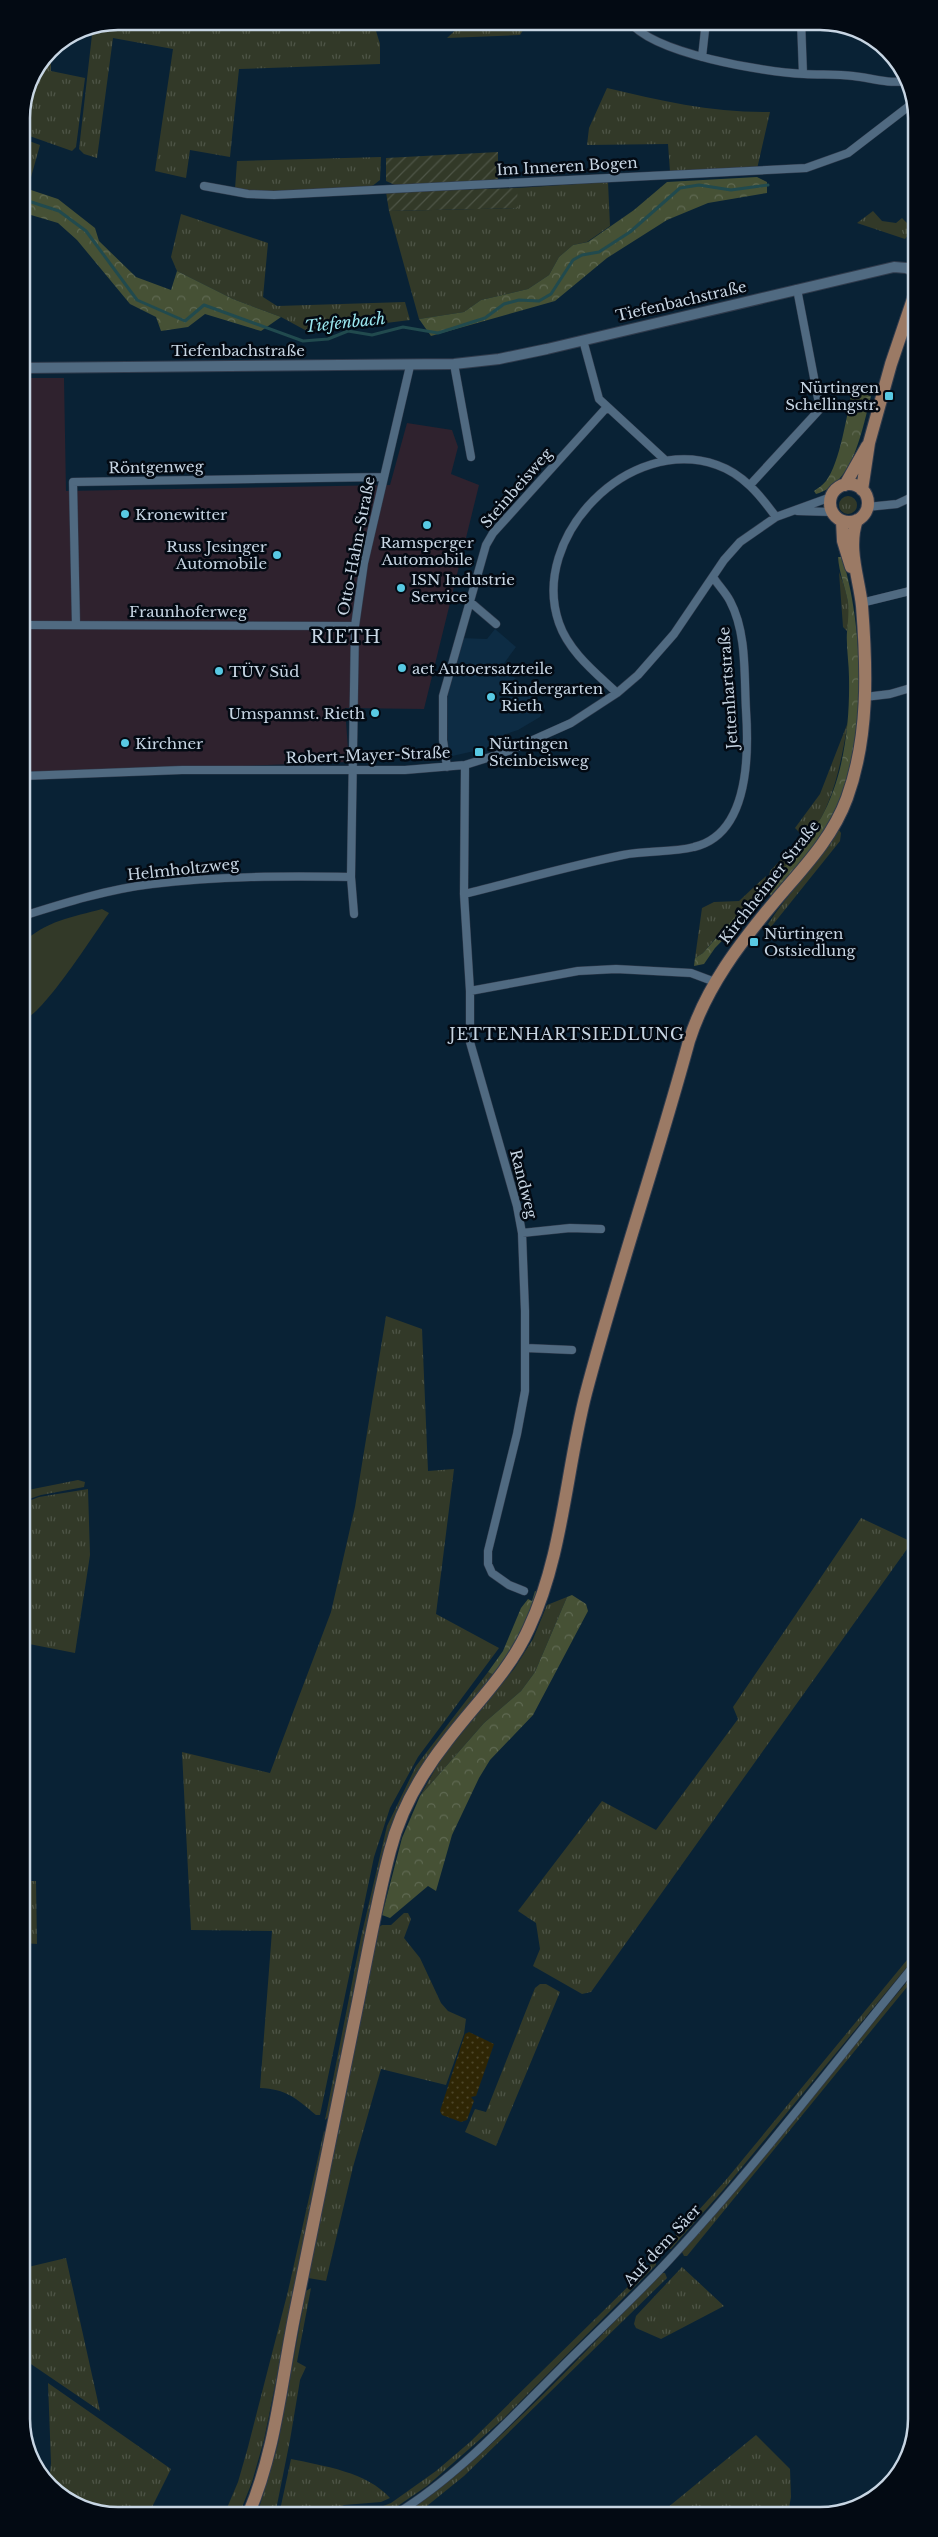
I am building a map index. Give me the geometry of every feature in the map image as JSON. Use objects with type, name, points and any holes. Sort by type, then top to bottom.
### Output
[{"type":"main road","points":[[867,507],[867,501],[862,490],[869,443],[891,364],[908,314]]},
{"type":"main road","points":[[845,485],[869,443]]},
{"type":"main road","points":[[858,520],[842,521],[832,512],[831,498],[834,492],[845,485],[851,484],[862,490]]},
{"type":"main road","name":"Kirchheimer Straße","points":[[251,2507],[264,2470],[276,2418],[332,2126],[390,1849],[419,1781],[448,1739],[503,1673],[530,1628],[557,1536],[568,1470],[586,1393],[644,1190],[694,1025],[715,982],[747,936],[812,859],[837,821],[852,778],[865,697],[861,603],[857,583],[854,529],[867,507]]},
{"type":"main road","name":"Kirchheimer Straße","points":[[842,521],[846,554],[857,583]]},
{"type":"street","points":[[638,30],[654,40],[702,57],[760,69],[803,74],[855,76],[888,83],[900,82]]},
{"type":"street","points":[[702,57],[705,30]]},
{"type":"street","points":[[801,30],[803,74]]},
{"type":"street","name":"Im Inneren Bogen","points":[[204,186],[248,194],[274,195],[806,168],[848,153],[907,108]]},
{"type":"street","name":"Tiefenbachstraße","points":[[30,368],[410,366],[499,359],[894,267],[908,267]]},
{"type":"street","points":[[750,485],[820,409],[797,289]]},
{"type":"street","points":[[583,340],[599,399],[665,460]]},
{"type":"street","points":[[454,364],[471,457]]},
{"type":"street","name":"Otto-Hahn-Straße","points":[[354,914],[351,877],[354,772],[354,626],[364,563],[382,477],[410,366]]},
{"type":"street","name":"Steinbeisweg","points":[[447,767],[443,740],[443,696],[486,545],[494,533],[607,407]]},
{"type":"street","points":[[617,693],[583,660],[568,642],[560,625],[552,589],[554,572],[568,534],[588,507],[613,484],[630,473],[665,460],[690,459],[718,465],[734,473],[750,485],[776,516]]},
{"type":"street","name":"Röntgenweg","points":[[76,625],[72,482],[382,477]]},
{"type":"street","name":"Robert-Mayer-Straße","points":[[30,776],[182,770],[354,772],[465,765],[506,752],[542,738],[571,723],[617,693],[638,675],[674,634],[724,560],[740,542],[776,516],[831,498]]},
{"type":"street","points":[[867,507],[897,504],[908,499]]},
{"type":"street","name":"Robert-Mayer-Straße","points":[[795,511],[832,512]]},
{"type":"street","name":"Jettenhartstraße","points":[[464,894],[625,854],[695,847],[706,844],[728,823],[738,806],[743,790],[746,755],[746,696],[739,622],[730,601],[713,577]]},
{"type":"street","points":[[861,603],[908,591]]},
{"type":"street","points":[[469,601],[496,624]]},
{"type":"street","name":"Fraunhoferweg","points":[[30,625],[354,626]]},
{"type":"street","points":[[865,697],[890,694],[908,689]]},
{"type":"street","name":"Randweg","points":[[465,765],[464,894],[470,991],[470,1042],[517,1206],[522,1233],[526,1348],[525,1391],[517,1434],[488,1551],[488,1564],[492,1573],[499,1580],[524,1591]]},
{"type":"street","name":"Helmholtzweg","points":[[30,914],[91,897],[151,884],[244,876],[351,877]]},
{"type":"street","points":[[470,991],[578,971],[597,970],[691,973],[715,982]]},
{"type":"street","points":[[522,1233],[570,1228],[601,1229]]},
{"type":"street","points":[[526,1348],[572,1350]]},
{"type":"street","name":"Auf dem Säer","points":[[406,2507],[430,2491],[469,2457],[669,2260],[908,1973]]},
{"type":"shaded area","points":[[30,378],[64,378],[66,491],[390,485],[407,423],[452,430],[458,447],[451,474],[479,485],[424,709],[345,708],[349,762],[30,774]]},
{"type":"shaded area","name":"Kindergarten Rieth","points":[[495,629],[516,647],[502,666],[545,706],[540,717],[518,730],[503,735],[505,744],[448,757],[447,691],[461,638],[487,639]]},
{"type":"green space","points":[[118,30],[376,30],[380,44],[380,64],[239,69],[230,157],[190,150],[186,178],[155,171],[173,49],[113,38],[97,158],[84,154],[79,149],[92,34]]},
{"type":"green space","points":[[455,30],[523,30],[520,35],[447,38]]},
{"type":"green space","points":[[51,61],[51,71],[85,78],[76,147],[72,151],[30,136],[30,112],[33,95],[39,79]]},
{"type":"green space","points":[[607,88],[668,102],[708,108],[770,112],[757,169],[670,172],[668,144],[587,145],[589,128]]},
{"type":"green space","points":[[30,141],[40,145],[30,181]]},
{"type":"green space","points":[[498,152],[498,181],[395,185],[386,181],[386,158]]},
{"type":"green space","points":[[381,157],[380,180],[371,187],[262,192],[235,189],[237,161]]},
{"type":"green space","points":[[757,177],[767,182],[767,193],[708,203],[667,220],[607,258],[555,301],[431,336],[419,319],[464,312],[481,300],[528,289],[549,275],[559,257],[573,245],[588,242],[634,210],[667,182]]},
{"type":"green space","points":[[608,182],[610,226],[587,242],[573,245],[559,257],[549,275],[528,289],[481,300],[464,312],[419,319],[389,211],[517,208],[517,188]]},
{"type":"green space","points":[[517,188],[518,208],[389,211],[386,192]]},
{"type":"green space","points":[[30,190],[58,199],[95,228],[99,241],[136,277],[171,290],[177,271],[233,299],[281,317],[261,331],[205,314],[188,327],[161,331],[156,317],[130,304],[77,240],[58,223],[31,215]]},
{"type":"green space","points":[[873,211],[882,221],[896,223],[902,218],[908,224],[908,235],[905,239],[857,223]]},
{"type":"green space","points":[[181,214],[268,243],[263,297],[277,306],[405,302],[410,320],[386,323],[356,320],[315,331],[305,330],[281,317],[233,299],[177,271],[171,257]]},
{"type":"green space","points":[[852,391],[871,396],[860,439],[848,467],[839,479],[829,488],[816,494],[814,491],[826,481],[835,463]]},
{"type":"green space","points":[[844,496],[852,496],[857,501],[855,512],[844,514],[839,509],[839,501]]},
{"type":"green space","points":[[838,557],[842,557],[850,587],[858,655],[857,727],[852,762],[844,794],[832,823],[804,862],[772,897],[767,891],[815,828],[829,802],[844,749],[849,695],[848,602]]},
{"type":"green space","points":[[839,572],[849,609],[847,631],[843,627]]},
{"type":"green space","points":[[848,722],[839,767],[825,811],[809,837],[767,891],[770,871],[803,836],[795,828],[820,794]]},
{"type":"green space","points":[[839,830],[841,833],[840,841],[771,927],[768,924],[776,912]]},
{"type":"green space","points":[[766,876],[763,901],[752,910],[748,905],[724,928],[703,953],[695,958],[702,908],[714,902],[739,901]]},
{"type":"green space","points":[[745,905],[748,905],[752,910],[715,948],[704,964],[694,966],[695,958],[703,953]]},
{"type":"green space","points":[[102,909],[109,913],[55,990],[30,1016],[30,938],[50,925],[70,917]]},
{"type":"green space","points":[[386,1316],[422,1329],[428,1471],[454,1469],[436,1614],[499,1648],[418,1757],[390,1808],[374,1857],[320,2115],[316,2115],[284,2092],[260,2088],[272,1931],[191,1930],[182,1752],[270,1773],[331,1612],[355,1507]]},
{"type":"green space","points":[[78,1480],[85,1482],[84,1487],[30,1499],[30,1490]]},
{"type":"green space","points":[[88,1489],[90,1555],[75,1653],[30,1644],[30,1500],[39,1497]]},
{"type":"green space","points":[[861,1518],[908,1540],[908,1548],[591,1992],[582,1994],[533,1966],[540,1949],[536,1923],[518,1911],[602,1801],[656,1830],[738,1719],[733,1707]]},
{"type":"green space","points":[[535,1591],[538,1592],[520,1636],[494,1675],[488,1672],[503,1651],[521,1608],[528,1599],[532,1601]]},
{"type":"green space","points":[[572,1595],[586,1604],[588,1611],[533,1715],[490,1760],[479,1778],[452,1835],[436,1891],[428,1886],[390,1918],[382,1915],[402,1838],[420,1796],[484,1723],[521,1691],[535,1672],[567,1597]]},
{"type":"green space","points":[[567,1597],[535,1672],[521,1691],[484,1723],[420,1796],[442,1757],[514,1669],[533,1639],[547,1605]]},
{"type":"green space","points":[[488,1672],[494,1675],[407,1792],[330,2115],[325,2120],[361,1937],[387,1826],[416,1766]]},
{"type":"green space","points":[[30,1881],[36,1881],[37,1944],[30,1943]]},
{"type":"green space","points":[[404,1913],[408,1913],[411,1919],[404,1938],[420,1958],[441,2003],[448,2011],[466,2019],[464,2034],[446,2085],[381,2069],[353,2167],[326,2281],[308,2278],[379,1927],[391,1925]]},
{"type":"green space","points":[[908,1959],[908,1966],[724,2189],[671,2249],[668,2249],[670,2242],[725,2181]]},
{"type":"green space","points":[[908,1981],[908,1986],[687,2256],[684,2256],[682,2252]]},
{"type":"green space","points":[[540,1984],[546,1984],[560,1992],[496,2146],[465,2132],[475,2109],[486,2112],[535,1988]]},
{"type":"green space","points":[[324,2131],[326,2134],[264,2440],[252,2482],[242,2507],[227,2507],[238,2482],[248,2447],[288,2291]]},
{"type":"green space","points":[[66,2258],[100,2411],[30,2363],[30,2267]]},
{"type":"green space","points":[[656,2259],[656,2265],[502,2420],[427,2486],[396,2507],[381,2507],[391,2503],[436,2471],[470,2442]]},
{"type":"green space","points":[[682,2267],[724,2306],[661,2339],[636,2328],[634,2324],[636,2316]]},
{"type":"green space","points":[[662,2273],[665,2273],[667,2278],[464,2476],[426,2507],[414,2507],[474,2459],[570,2368]]},
{"type":"green space","points":[[311,2288],[297,2362],[306,2367],[300,2380],[277,2507],[259,2507],[278,2444],[306,2291]]},
{"type":"green space","points":[[48,2383],[171,2469],[152,2507],[112,2507],[79,2498],[64,2489],[50,2474]]},
{"type":"green space","points":[[756,2435],[790,2469],[791,2497],[789,2507],[668,2507]]},
{"type":"green space","points":[[291,2459],[344,2471],[357,2476],[380,2489],[390,2498],[381,2502],[344,2505],[340,2507],[281,2507]]},
{"type":"sand","points":[[469,2032],[494,2044],[476,2096],[471,2097],[474,2101],[467,2120],[461,2122],[442,2115],[440,2111],[465,2034]]},
{"type":"waterway","name":"Tiefenbach","points":[[30,202],[59,211],[86,231],[137,300],[185,321],[204,305],[303,341],[328,339],[348,331],[372,335],[403,327],[438,333],[485,318],[504,304],[519,300],[539,301],[551,294],[573,260],[582,255],[599,252],[630,232],[680,188],[699,185],[731,190],[768,185]]},
{"type":"place","name":"Nürtingen Schellingstr.","points":[[889,396]]},
{"type":"place","name":"Kronewitter","points":[[125,514]]},
{"type":"place","name":"Ramsperger Automobile","points":[[427,525]]},
{"type":"place","name":"Russ Jesinger Automobile","points":[[277,555]]},
{"type":"place","name":"ISN Industrie Service","points":[[401,588]]},
{"type":"place","name":"aet Autoersatzteile","points":[[402,668]]},
{"type":"place","name":"TÜV Süd","points":[[219,671]]},
{"type":"place","name":"Kindergarten Rieth","points":[[491,697]]},
{"type":"place","name":"Umspannst. Rieth","points":[[375,713]]},
{"type":"place","name":"Kirchner","points":[[125,743]]},
{"type":"place","name":"Nürtingen Steinbeisweg","points":[[479,752]]},
{"type":"place","name":"Nürtingen Ostsiedlung","points":[[754,942]]},
{"type":"district","name":"RIETH","points":[[346,637]]},
{"type":"district","name":"JETTENHARTSIEDLUNG","points":[[567,1034]]}]
